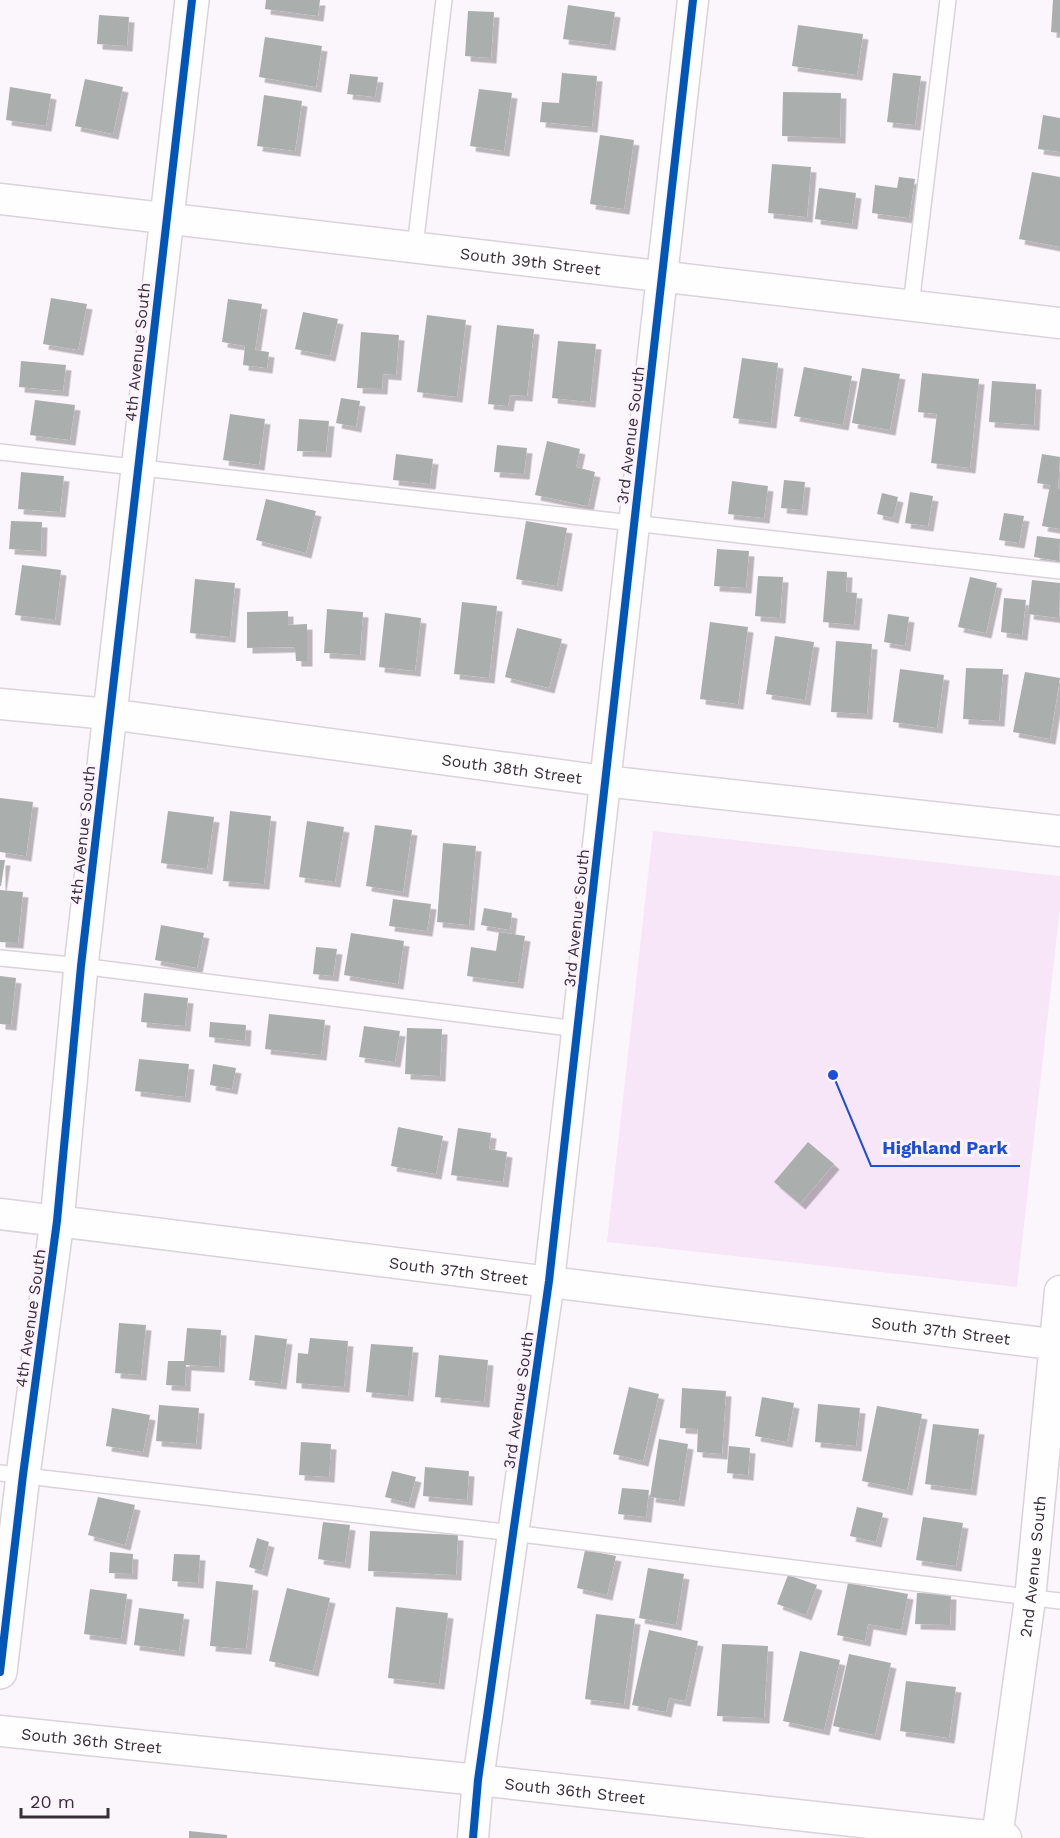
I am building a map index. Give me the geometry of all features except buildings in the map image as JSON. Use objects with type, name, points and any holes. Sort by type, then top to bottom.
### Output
[{"type":"street","name":"4th Avenue South","points":[[0,1672],[11,1474],[57,1221],[81,966],[192,0]]},
{"type":"street","name":"3rd Avenue South","points":[[473,1838],[478,1780],[549,1281],[693,0]]},
{"type":"street","name":"South 39th Street","points":[[0,199],[1060,324]]},
{"type":"street","name":"South 38th Street","points":[[0,704],[109,714],[604,781],[1060,831]]},
{"type":"street","name":"South 37th Street","points":[[0,1214],[1057,1344]]},
{"type":"street","name":"2nd Avenue South","points":[[1000,1838],[1030,1599],[1057,1344],[1060,1291]]},
{"type":"street","name":"South 36th Street","points":[[0,1731],[478,1780],[1000,1838]]},
{"type":"lane","points":[[415,247],[444,0]]},
{"type":"lane","points":[[911,305],[948,0]]},
{"type":"lane","points":[[0,452],[1060,571]]},
{"type":"lane","points":[[0,958],[81,966],[577,1029]]},
{"type":"lane","points":[[11,1474],[1060,1601]]},
{"type":"shaded area","points":[[653,831],[1060,876],[1060,908],[1017,1287],[607,1242]]},
{"type":"cycle path","points":[[0,1672],[23,1475],[57,1221],[81,966],[192,0]]},
{"type":"cycle path","points":[[473,1838],[478,1780],[549,1281],[693,0]]},
{"type":"place","name":"Highland Park","points":[[833,1075]]}]
